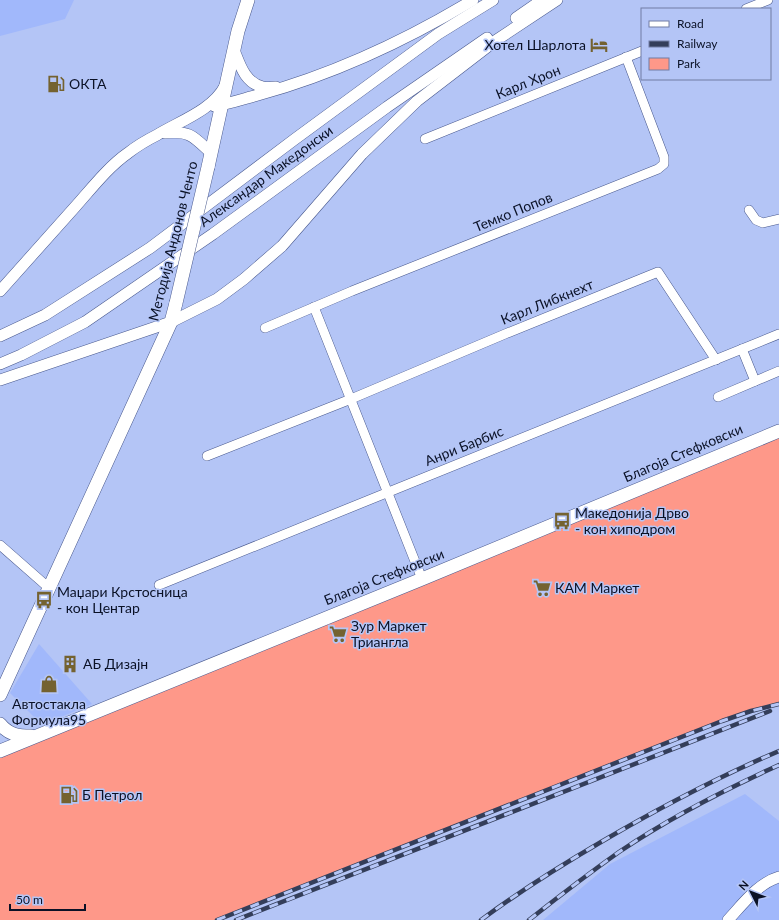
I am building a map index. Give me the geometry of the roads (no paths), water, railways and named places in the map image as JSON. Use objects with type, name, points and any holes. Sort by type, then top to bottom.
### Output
[{"type":"main road","name":"Методија Андонов Ченто","points":[[0,694],[171,322],[208,168],[238,31],[248,0]]},
{"type":"main road","name":"Благоја Стефковски","points":[[0,751],[422,579],[779,431]]},
{"type":"main road","points":[[0,724],[9,733],[15,735],[37,736]]},
{"type":"street","points":[[204,108],[222,105],[286,87],[338,69],[387,48],[473,0]]},
{"type":"street","name":"Александар Македонски","points":[[0,336],[45,315],[150,248],[438,34],[493,0]]},
{"type":"street","name":"Александар Македонски","points":[[0,364],[21,355],[85,322],[213,234],[387,107],[542,0]]},
{"type":"street","points":[[0,380],[171,322],[217,299],[244,279],[282,246],[362,154],[416,101],[495,40],[556,0]]},
{"type":"street","points":[[748,8],[768,0]]},
{"type":"street","points":[[234,50],[245,76],[254,83],[263,87],[286,87]]},
{"type":"street","name":"Карл Хрон","points":[[425,139],[641,51]]},
{"type":"street","name":"Темко Попов","points":[[265,328],[658,169],[664,164],[664,157],[626,57]]},
{"type":"street","points":[[0,291],[105,173],[127,153],[157,135],[178,125],[215,100],[222,93],[227,82]]},
{"type":"street","points":[[157,135],[173,132],[191,135],[211,153]]},
{"type":"street","points":[[749,210],[756,220],[762,223],[779,219]]},
{"type":"street","name":"Карл Либкнехт","points":[[207,456],[351,399],[658,272],[716,360]]},
{"type":"street","points":[[314,307],[422,579]]},
{"type":"street","name":"Анри Барбис","points":[[159,585],[779,334]]},
{"type":"street","points":[[742,349],[755,381]]},
{"type":"street","points":[[718,397],[779,371]]},
{"type":"street","points":[[0,545],[49,588]]},
{"type":"street","points":[[728,920],[748,898],[763,886],[779,877]]},
{"type":"railway","points":[[217,920],[722,721],[751,711],[779,704]]},
{"type":"railway","points":[[236,920],[770,711]]},
{"type":"railway","points":[[481,920],[540,879],[623,829],[711,782],[779,751]]},
{"type":"railway","points":[[529,920],[619,852],[657,828],[697,805],[779,765]]},
{"type":"place","name":"Хотел Шарлота","points":[[599,45]]},
{"type":"place","name":"ОКТА","points":[[56,84]]},
{"type":"place","name":"Македонија Дрво - кон хиподром","points":[[562,521]]},
{"type":"place","name":"КАМ Маркет","points":[[542,588]]},
{"type":"place","name":"Маџари Крстосница - кон Центар","points":[[44,600]]},
{"type":"place","name":"Зур Маркет Триангла","points":[[338,634]]},
{"type":"place","name":"АБ Дизајн","points":[[70,664]]},
{"type":"place","name":"Автостакла Формула95","points":[[49,684]]},
{"type":"place","name":"Б Петрол","points":[[69,795]]}]
